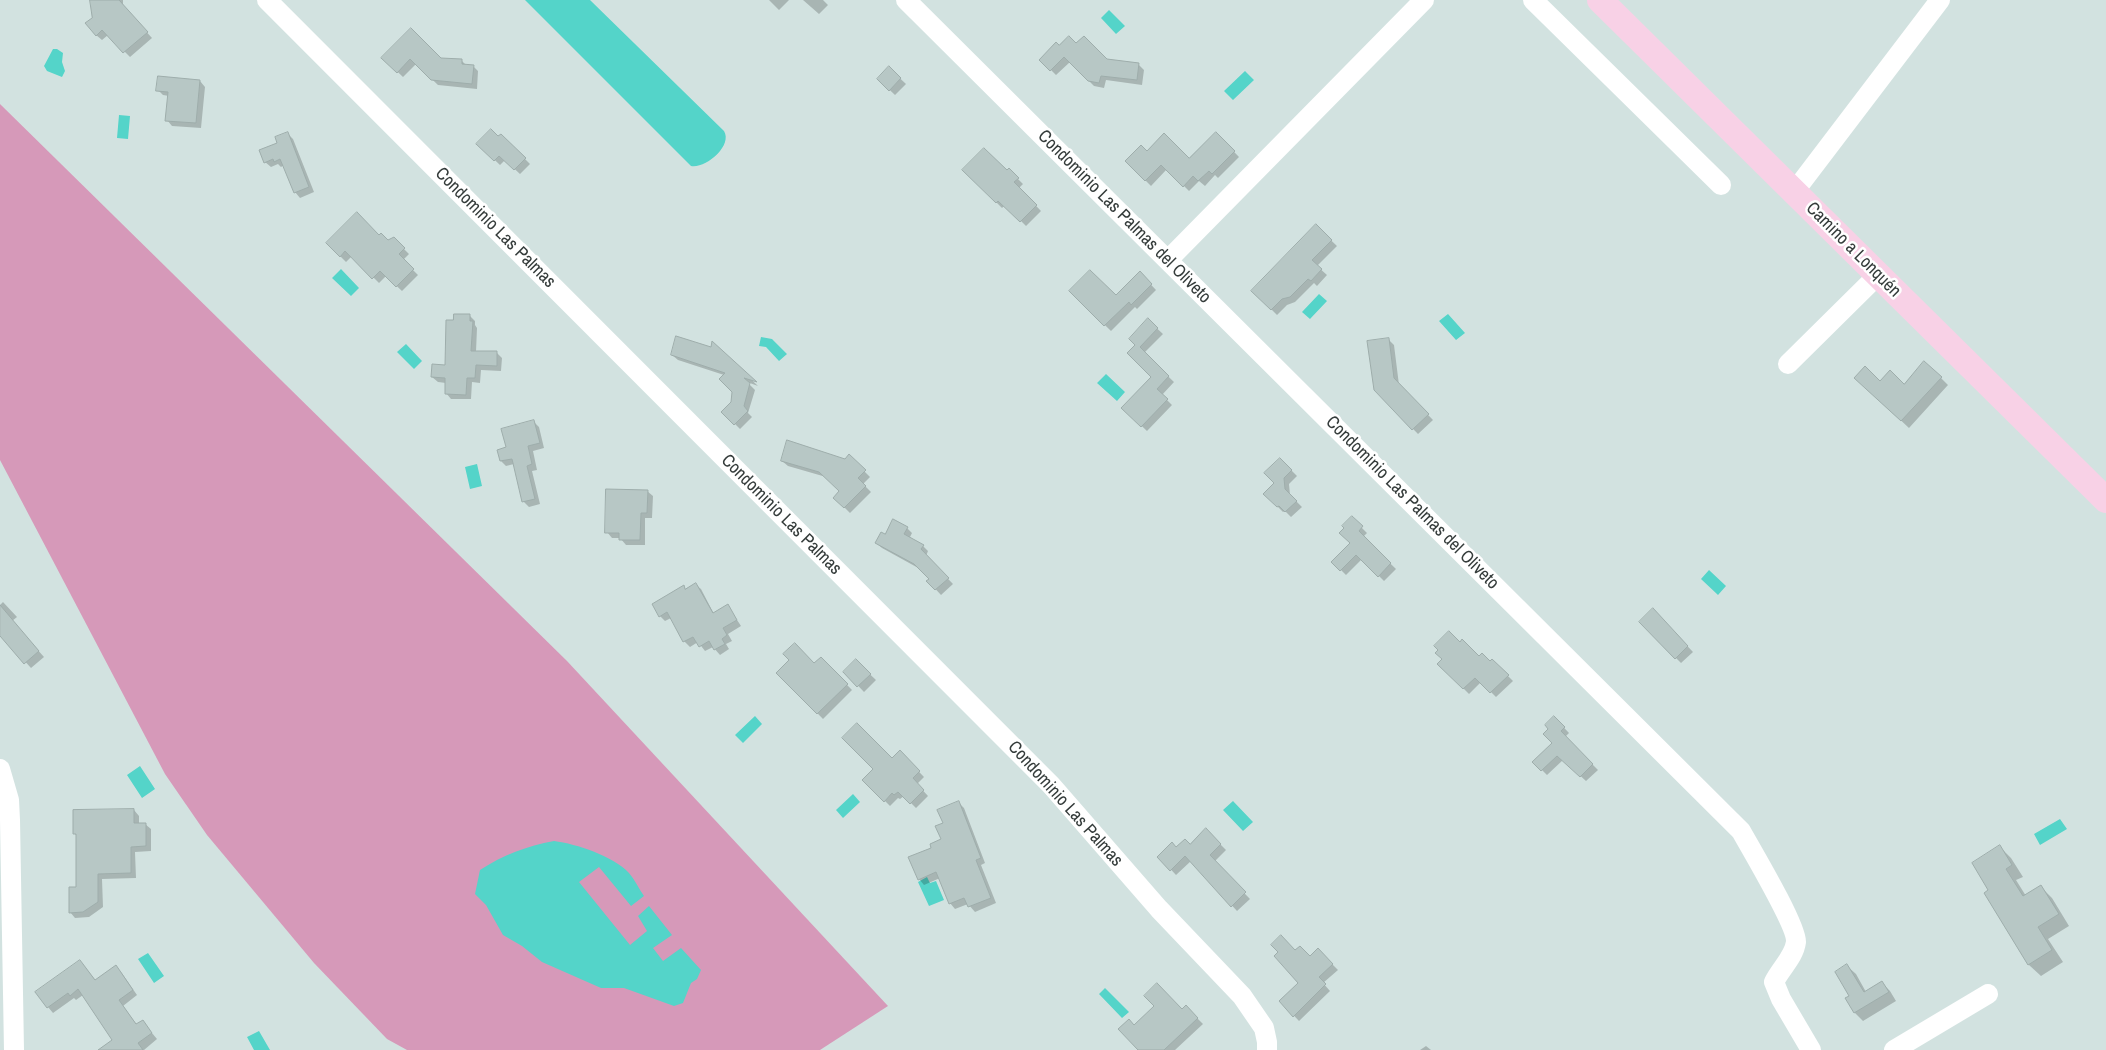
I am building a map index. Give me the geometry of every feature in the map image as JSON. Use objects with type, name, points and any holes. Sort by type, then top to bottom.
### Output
[{"type":"main road","name":"Camino a Lonquén","points":[[1600,0],[2106,500]]},
{"type":"street","name":"Condominio Las Palmas","points":[[267,0],[1051,785],[1159,909],[1242,996],[1264,1028],[1268,1042],[1267,1050]]},
{"type":"street","name":"Condominio Las Palmas del Oliveto","points":[[906,0],[1741,831],[1786,914],[1796,940],[1792,955],[1780,970],[1774,982],[1781,999],[1810,1050]]},
{"type":"street","points":[[1168,260],[1424,0]]},
{"type":"street","points":[[1533,0],[1721,185]]},
{"type":"street","points":[[1794,192],[1940,0]]},
{"type":"street","points":[[1788,364],[1878,275]]},
{"type":"street","points":[[0,769],[9,800],[10,820],[14,1050]]},
{"type":"street","points":[[1894,1050],[1988,994]]},
{"type":"shaded area","points":[[0,104],[567,661],[888,1006],[820,1050],[407,1050],[387,1039],[314,963],[207,835],[165,774],[0,460]]},
{"type":"water","points":[[525,0],[590,0],[724,131],[725,143],[721,149],[703,164],[691,166]]},
{"type":"water","points":[[1109,10],[1125,26],[1116,34],[1101,18]]},
{"type":"water","points":[[53,49],[63,53],[62,62],[65,71],[62,77],[47,71],[44,66]]},
{"type":"water","points":[[1245,71],[1254,80],[1233,100],[1224,91]]},
{"type":"water","points":[[119,115],[130,116],[128,139],[117,138]]},
{"type":"water","points":[[341,269],[359,288],[351,296],[332,278]]},
{"type":"water","points":[[1319,294],[1327,301],[1310,319],[1302,312]]},
{"type":"water","points":[[1448,314],[1465,333],[1456,340],[1439,321]]},
{"type":"water","points":[[761,337],[772,339],[787,354],[779,361],[766,347],[759,346]]},
{"type":"water","points":[[406,344],[422,361],[414,369],[397,352]]},
{"type":"water","points":[[1106,374],[1125,392],[1117,401],[1097,383]]},
{"type":"water","points":[[477,464],[482,486],[470,489],[465,467]]},
{"type":"water","points":[[1709,570],[1726,586],[1718,595],[1701,579]]},
{"type":"water","points":[[755,716],[762,724],[743,743],[735,735]]},
{"type":"water","points":[[140,766],[155,789],[142,798],[127,775]]},
{"type":"water","points":[[853,794],[860,802],[843,818],[836,810]]},
{"type":"water","points":[[1233,801],[1253,822],[1243,831],[1223,810]]},
{"type":"water","points":[[2060,819],[2067,829],[2040,845],[2034,834]]},
{"type":"water","points":[[554,841],[584,848],[604,856],[629,873],[644,896],[631,906],[599,867],[579,882],[630,945],[647,931],[638,916],[649,906],[672,935],[653,948],[663,961],[681,948],[701,970],[697,979],[691,983],[683,1003],[674,1006],[624,988],[601,988],[542,962],[522,946],[503,935],[486,905],[475,894],[480,870],[516,852]]},
{"type":"water","points":[[927,877],[930,883],[936,881],[944,900],[929,906],[918,882]]},
{"type":"water","points":[[148,953],[164,976],[154,983],[138,959]]},
{"type":"water","points":[[1105,988],[1129,1012],[1122,1018],[1099,994]]},
{"type":"water","points":[[259,1031],[270,1050],[254,1050],[247,1037]]},
{"type":"building","points":[[90,0],[119,0],[148,32],[123,53],[102,30],[96,36],[85,23],[92,18]]},
{"type":"building","points":[[411,28],[441,58],[462,59],[462,64],[474,65],[472,84],[431,80],[410,59],[397,73],[381,58]]},
{"type":"building","points":[[1069,36],[1076,43],[1084,36],[1107,59],[1139,63],[1137,80],[1101,76],[1099,83],[1088,81],[1064,57],[1050,71],[1039,60],[1056,42],[1059,45]]},
{"type":"building","points":[[889,66],[901,78],[889,91],[877,79]]},
{"type":"building","points":[[158,76],[200,80],[196,123],[165,121],[168,92],[156,91]]},
{"type":"building","points":[[491,129],[498,136],[501,134],[526,158],[514,170],[499,156],[494,161],[476,144]]},
{"type":"building","points":[[288,132],[309,187],[294,193],[280,159],[274,162],[273,159],[264,163],[259,150],[277,143],[275,137]]},
{"type":"building","points":[[1216,132],[1235,151],[1212,174],[1209,171],[1198,181],[1193,176],[1183,187],[1161,165],[1145,181],[1125,161],[1141,145],[1147,151],[1164,133],[1189,158]]},
{"type":"building","points":[[984,148],[1007,170],[1009,168],[1019,178],[1014,182],[1037,205],[1020,222],[998,201],[996,203],[962,170]]},
{"type":"building","points":[[357,212],[379,235],[381,233],[388,240],[394,237],[405,248],[399,254],[414,269],[396,287],[380,271],[372,279],[345,251],[340,257],[326,243]]},
{"type":"building","points":[[1316,224],[1332,240],[1312,260],[1322,269],[1311,281],[1308,279],[1290,297],[1282,299],[1271,310],[1251,291]]},
{"type":"building","points":[[1090,270],[1116,295],[1140,271],[1152,284],[1131,305],[1129,302],[1104,326],[1069,291]]},
{"type":"building","points":[[454,314],[470,314],[470,321],[473,321],[471,351],[497,351],[497,366],[476,365],[475,378],[467,378],[466,395],[445,394],[445,378],[431,377],[432,364],[445,365],[446,320],[453,320]]},
{"type":"building","points":[[1148,318],[1158,328],[1140,347],[1169,376],[1157,389],[1168,399],[1141,427],[1121,408],[1151,377],[1127,353],[1135,345],[1129,339]]},
{"type":"building","points":[[676,336],[711,347],[712,341],[757,382],[744,378],[750,383],[744,406],[748,411],[734,425],[721,412],[731,402],[732,392],[719,379],[725,373],[671,355]]},
{"type":"building","points":[[1389,338],[1394,378],[1429,414],[1412,430],[1374,390],[1367,341]]},
{"type":"building","points":[[1924,361],[1942,377],[1901,421],[1854,378],[1865,366],[1880,381],[1890,370],[1904,384]]},
{"type":"building","points":[[534,420],[540,443],[528,446],[532,464],[527,466],[535,499],[522,502],[512,459],[500,461],[497,450],[506,447],[501,429]]},
{"type":"building","points":[[787,440],[845,459],[849,454],[866,470],[858,478],[866,486],[844,508],[833,498],[839,491],[819,472],[781,461]]},
{"type":"building","points":[[1280,458],[1292,470],[1284,478],[1285,489],[1297,501],[1285,512],[1263,494],[1274,483],[1264,473]]},
{"type":"building","points":[[606,489],[648,490],[647,513],[641,513],[640,540],[619,540],[619,533],[605,533]]},
{"type":"building","points":[[1352,516],[1363,526],[1359,531],[1391,563],[1378,577],[1356,555],[1340,571],[1331,562],[1350,543],[1339,533],[1344,528],[1342,526]]},
{"type":"building","points":[[893,519],[908,527],[904,534],[924,545],[921,549],[949,578],[935,590],[926,581],[929,579],[914,564],[875,543],[881,532],[885,534]]},
{"type":"building","points":[[696,583],[713,613],[728,604],[737,620],[723,628],[727,635],[722,639],[725,644],[714,650],[709,641],[699,647],[693,637],[683,642],[667,612],[659,617],[652,604],[684,585],[685,589]]},
{"type":"building","points":[[0,605],[39,651],[24,664],[0,636]]},
{"type":"building","points":[[1653,608],[1688,646],[1675,659],[1639,622]]},
{"type":"building","points":[[1449,631],[1460,642],[1462,639],[1479,656],[1482,653],[1490,661],[1492,659],[1509,675],[1490,693],[1475,678],[1463,689],[1437,664],[1442,659],[1435,653],[1438,650],[1434,646]]},
{"type":"building","points":[[795,643],[814,663],[821,657],[848,684],[817,714],[776,673],[789,660],[783,654]]},
{"type":"building","points":[[856,659],[871,674],[857,687],[843,672]]},
{"type":"building","points":[[1554,716],[1565,727],[1561,731],[1593,764],[1580,777],[1557,756],[1541,771],[1532,762],[1552,743],[1543,734],[1548,729],[1545,725]]},
{"type":"building","points":[[857,723],[892,758],[900,750],[920,771],[913,778],[924,790],[910,804],[898,792],[894,795],[892,793],[884,802],[862,780],[873,769],[842,738]]},
{"type":"building","points":[[959,801],[981,858],[976,860],[991,898],[968,907],[964,898],[949,904],[936,872],[918,880],[908,857],[931,848],[930,844],[941,839],[935,826],[943,823],[937,810]]},
{"type":"building","points":[[134,809],[134,823],[146,823],[146,846],[131,847],[131,873],[98,874],[98,902],[83,912],[69,913],[69,887],[76,887],[76,834],[73,834],[73,810]]},
{"type":"building","points":[[1206,828],[1221,844],[1210,855],[1246,892],[1231,907],[1185,856],[1170,871],[1157,857],[1172,842],[1176,847],[1185,839],[1190,844]]},
{"type":"building","points":[[2000,845],[2012,865],[2006,869],[2023,896],[2041,885],[2059,914],[2038,927],[2052,950],[2028,965],[1984,893],[1988,890],[1972,863]]},
{"type":"building","points":[[1281,935],[1295,950],[1300,946],[1310,956],[1318,948],[1333,964],[1319,977],[1326,984],[1293,1017],[1279,1001],[1298,983],[1274,956],[1278,952],[1271,945]]},
{"type":"building","points":[[80,960],[95,980],[116,965],[133,990],[119,1000],[136,1024],[143,1020],[152,1033],[138,1043],[143,1050],[98,1050],[112,1040],[78,989],[70,996],[68,993],[47,1008],[35,992]]},
{"type":"building","points":[[1847,964],[1864,992],[1882,981],[1889,992],[1854,1013],[1845,998],[1849,996],[1835,972]]},
{"type":"building","points":[[1157,983],[1182,1009],[1186,1005],[1198,1018],[1164,1050],[1138,1050],[1118,1029],[1129,1019],[1134,1025],[1154,1006],[1144,996]]}]
